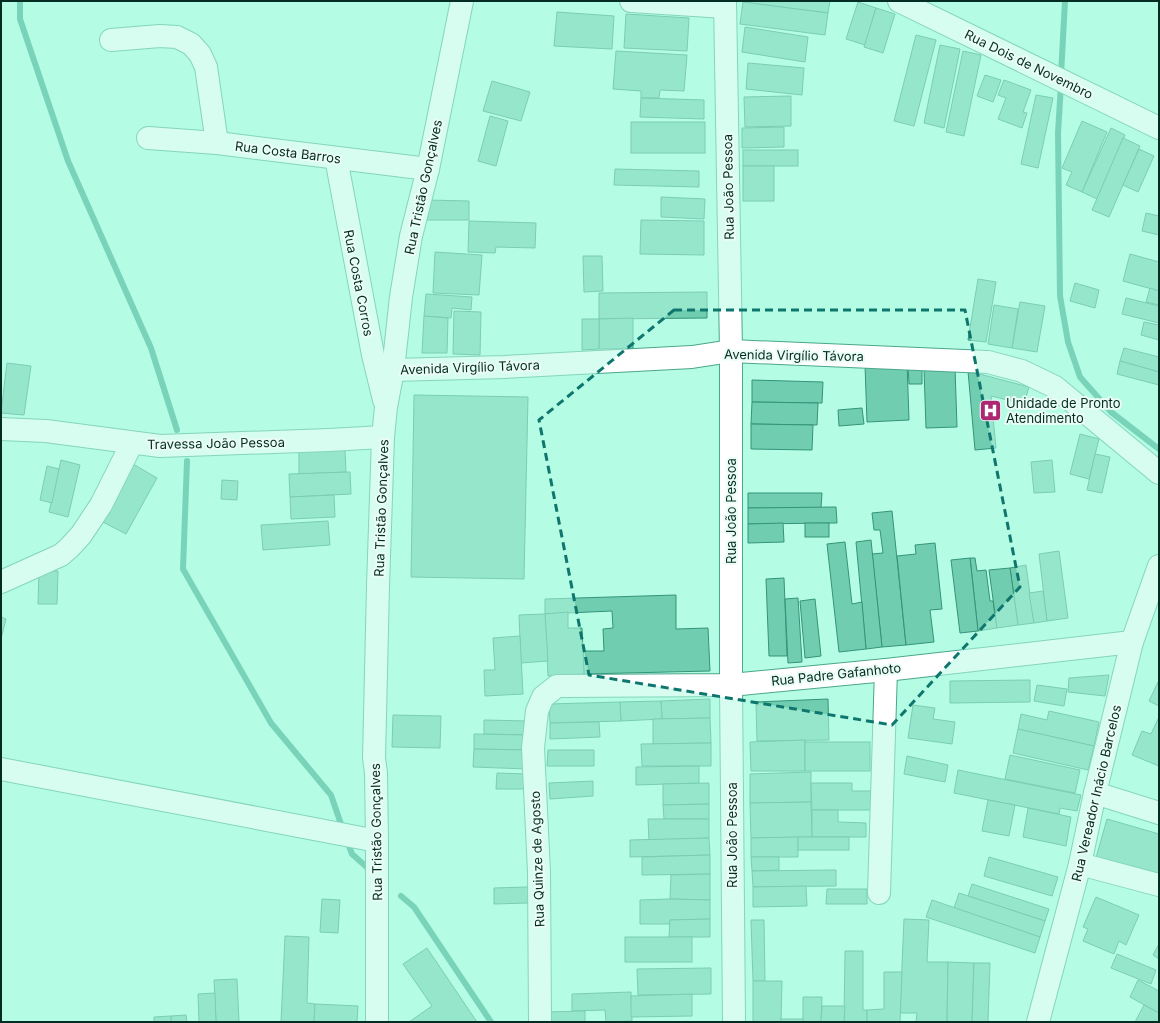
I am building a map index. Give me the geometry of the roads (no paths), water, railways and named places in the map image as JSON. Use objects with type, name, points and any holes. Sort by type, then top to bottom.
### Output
[{"type":"street","name":"Rua Tristão Gonçalves","points":[[377,1022],[377,841],[376,773],[374,758],[383,437],[386,407],[393,370],[401,297],[411,236],[428,169],[462,1]]},
{"type":"street","points":[[631,1],[725,4]]},
{"type":"street","name":"Rua Dois de Novembro","points":[[899,1],[1159,128]]},
{"type":"street","name":"Rua João Pessoa","points":[[725,4],[732,350],[731,685],[734,1022]]},
{"type":"street","points":[[111,40],[160,36],[177,37],[191,44],[200,54],[206,67],[217,143]]},
{"type":"street","name":"Rua Costa Barros","points":[[148,138],[217,143],[428,169]]},
{"type":"street","name":"Rua Costa Corros","points":[[336,158],[373,356],[386,407]]},
{"type":"street","name":"Avenida Virgílio Távora","points":[[393,370],[504,367],[692,357],[732,350],[988,362],[1022,371],[1056,387],[1159,473]]},
{"type":"street","name":"Travessa João Pessoa","points":[[1,429],[46,431],[160,446],[321,441],[383,437]]},
{"type":"street","points":[[1,582],[61,555],[70,548],[81,535],[101,505],[132,443]]},
{"type":"street","name":"Rua Vereador Inácio Barcelos","points":[[1038,1022],[1080,864],[1095,793],[1132,642],[1159,566]]},
{"type":"street","name":"Rua Padre Gafanhoto","points":[[543,697],[557,686],[731,685],[886,670],[1132,642]]},
{"type":"street","points":[[879,893],[886,670]]},
{"type":"street","name":"Rua Quinze de Agosto","points":[[540,1022],[539,872],[533,748],[537,711],[543,697]]},
{"type":"street","points":[[1,769],[377,841]]},
{"type":"street","points":[[1095,793],[1159,813]]},
{"type":"street","points":[[1080,864],[1159,885]]},
{"type":"waterway","points":[[20,1],[20,19],[68,161],[151,348],[177,430]]},
{"type":"waterway","points":[[1061,75],[1065,1]]},
{"type":"waterway","points":[[1061,84],[1058,133],[1060,296],[1068,342],[1080,377],[1111,412],[1159,449]]},
{"type":"waterway","points":[[187,461],[183,569],[271,723],[331,795],[343,830]]},
{"type":"waterway","points":[[347,841],[352,854],[370,870]]},
{"type":"waterway","points":[[401,896],[414,907],[491,1022]]},
{"type":"place","name":"Unidade de Pronto Atendimento","points":[[990,410]]}]
